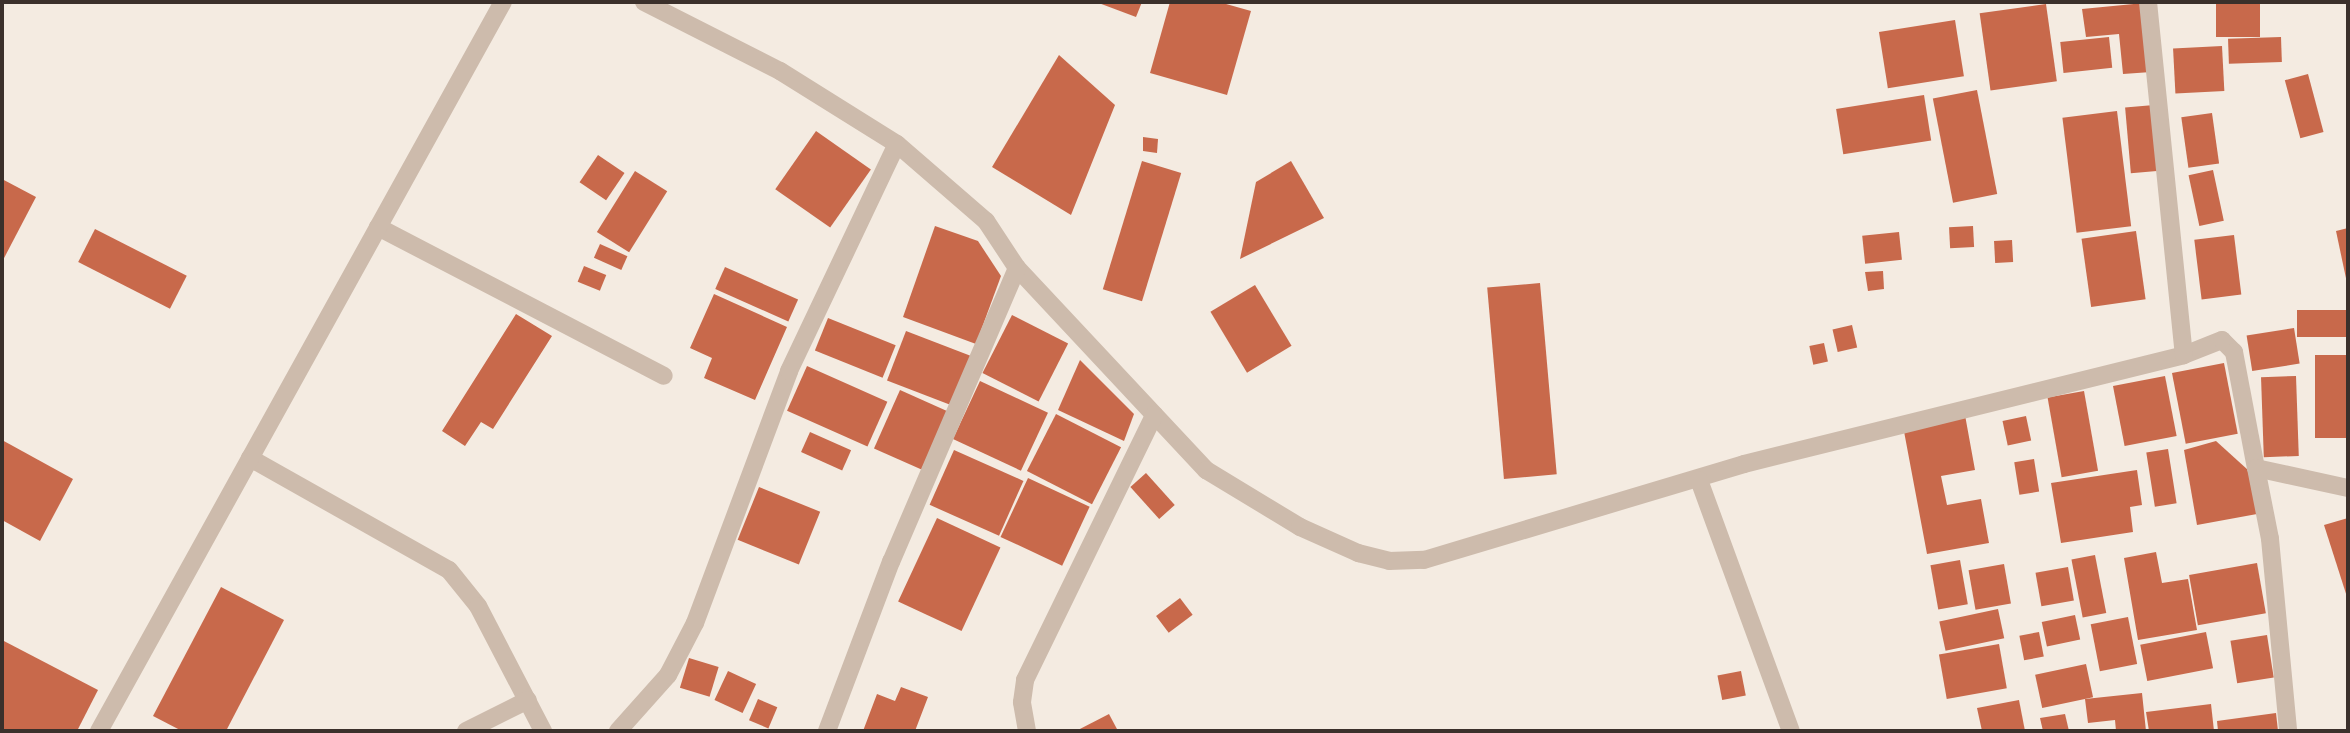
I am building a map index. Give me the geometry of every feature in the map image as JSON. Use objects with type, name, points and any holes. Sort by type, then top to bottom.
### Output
[{"type":"street","points":[[99,731],[503,2]]},
{"type":"street","points":[[644,2],[780,71],[897,144],[986,221],[1017,268],[1206,470],[1300,527],[1389,561],[1424,560],[1545,520],[2068,380],[2184,355],[2222,340],[2234,352],[2270,539],[2288,731]]},
{"type":"street","points":[[2148,2],[2184,355]]},
{"type":"street","points":[[618,731],[668,675],[695,623],[789,371],[897,144]]},
{"type":"street","points":[[378,227],[664,376]]},
{"type":"street","points":[[827,731],[891,562],[1017,268]]},
{"type":"street","points":[[1027,731],[1022,702],[1025,680],[1154,415]]},
{"type":"street","points":[[250,457],[449,570],[478,606],[543,731]]},
{"type":"street","points":[[2256,468],[2348,488]]},
{"type":"street","points":[[1699,480],[1791,731]]},
{"type":"street","points":[[466,731],[528,700]]},
{"type":"building","points":[[1096,2],[1142,2],[1136,17]]},
{"type":"building","points":[[1170,2],[1219,2],[1251,11],[1227,95],[1150,73]]},
{"type":"building","points":[[2216,2],[2260,2],[2260,37],[2216,37]]},
{"type":"building","points":[[2144,3],[2151,72],[2123,74],[2119,34],[2086,37],[2082,9]]},
{"type":"building","points":[[2046,4],[2057,81],[1991,91],[1980,13]]},
{"type":"building","points":[[1955,20],[1964,76],[1888,88],[1879,32]]},
{"type":"building","points":[[2109,37],[2112,68],[2064,73],[2060,42]]},
{"type":"building","points":[[2281,37],[2282,62],[2229,64],[2228,39]]},
{"type":"building","points":[[2222,46],[2224,91],[2175,94],[2173,49]]},
{"type":"building","points":[[1059,55],[1115,105],[1071,215],[992,167]]},
{"type":"building","points":[[2308,74],[2324,132],[2300,138],[2285,80]]},
{"type":"building","points":[[1977,90],[1997,194],[1953,203],[1933,99]]},
{"type":"building","points":[[1924,95],[1931,140],[1843,154],[1836,109]]},
{"type":"building","points":[[2154,105],[2160,171],[2131,173],[2125,108]]},
{"type":"building","points":[[2117,111],[2131,226],[2077,233],[2062,118]]},
{"type":"building","points":[[2212,113],[2219,164],[2188,168],[2181,117]]},
{"type":"building","points":[[816,131],[871,169],[830,228],[775,189]]},
{"type":"building","points":[[1143,137],[1158,139],[1157,153],[1143,151]]},
{"type":"building","points":[[598,155],[625,173],[606,200],[580,182]]},
{"type":"building","points":[[1142,161],[1181,173],[1142,301],[1103,289]]},
{"type":"building","points":[[1291,161],[1324,218],[1240,259],[1256,182]]},
{"type":"building","points":[[2213,170],[2224,221],[2199,226],[2189,175]]},
{"type":"building","points":[[635,171],[667,191],[629,252],[597,232]]},
{"type":"building","points":[[2,179],[36,197],[2,262]]},
{"type":"building","points":[[935,226],[978,241],[1001,276],[976,344],[903,317]]},
{"type":"building","points":[[1973,226],[1974,247],[1950,248],[1949,227]]},
{"type":"building","points":[[2348,228],[2348,283],[2347,283],[2336,231]]},
{"type":"building","points":[[95,229],[187,276],[170,309],[78,262]]},
{"type":"building","points":[[2136,231],[2146,299],[2091,307],[2082,239]]},
{"type":"building","points":[[1899,232],[1902,260],[1865,264],[1862,236]]},
{"type":"building","points":[[2234,235],[2241,295],[2202,299],[2194,240]]},
{"type":"building","points":[[2012,240],[2013,262],[1995,263],[1994,241]]},
{"type":"building","points":[[600,244],[627,256],[621,270],[594,258]]},
{"type":"building","points":[[584,266],[606,275],[600,291],[578,282]]},
{"type":"building","points":[[725,267],[798,300],[788,321],[715,289]]},
{"type":"building","points":[[1883,271],[1884,289],[1868,291],[1865,272]]},
{"type":"building","points":[[1540,283],[1557,474],[1504,479],[1487,288]]},
{"type":"building","points":[[1255,285],[1292,346],[1247,373],[1210,312]]},
{"type":"building","points":[[714,294],[787,327],[755,400],[704,378],[712,358],[690,348]]},
{"type":"building","points":[[2297,310],[2348,310],[2348,337],[2297,337]]},
{"type":"building","points":[[516,314],[552,336],[493,429],[481,422],[465,446],[442,431]]},
{"type":"building","points":[[1012,315],[1068,344],[1039,402],[982,373]]},
{"type":"building","points":[[828,318],[896,345],[883,378],[815,350]]},
{"type":"building","points":[[1852,325],[1857,347],[1838,352],[1833,329]]},
{"type":"building","points":[[2294,328],[2300,364],[2252,371],[2247,336]]},
{"type":"building","points":[[906,331],[970,356],[951,405],[887,380]]},
{"type":"building","points":[[1824,343],[1828,362],[1813,365],[1809,346]]},
{"type":"building","points":[[2315,355],[2348,355],[2348,438],[2315,438]]},
{"type":"building","points":[[1080,360],[1134,414],[1124,441],[1058,410]]},
{"type":"building","points":[[2224,363],[2238,434],[2186,444],[2172,373]]},
{"type":"building","points":[[807,366],[887,402],[867,447],[787,411]]},
{"type":"building","points":[[2165,376],[2177,436],[2125,446],[2113,386]]},
{"type":"building","points":[[2296,376],[2299,456],[2264,457],[2261,377]]},
{"type":"building","points":[[980,381],[1048,413],[1021,471],[953,439]]},
{"type":"building","points":[[900,390],[948,411],[921,470],[874,448]]},
{"type":"building","points":[[2084,391],[2098,471],[2062,477],[2048,397]]},
{"type":"building","points":[[1056,414],[1121,447],[1092,504],[1027,471]]},
{"type":"building","points":[[1965,415],[1975,470],[1941,476],[1947,505],[1981,499],[1989,543],[1927,554],[1903,426]]},
{"type":"building","points":[[2026,416],[2031,440],[2008,445],[2003,421]]},
{"type":"building","points":[[810,432],[851,450],[842,470],[801,452]]},
{"type":"building","points":[[2,440],[73,479],[40,541],[2,520]]},
{"type":"building","points":[[2216,441],[2248,470],[2257,514],[2197,525],[2184,450]]},
{"type":"building","points":[[2168,449],[2177,503],[2155,507],[2146,452]]},
{"type":"building","points":[[954,450],[1023,481],[999,536],[930,505]]},
{"type":"building","points":[[2034,459],[2039,492],[2019,495],[2014,462]]},
{"type":"building","points":[[2137,470],[2142,505],[2130,507],[2133,532],[2061,543],[2051,483]]},
{"type":"building","points":[[1146,473],[1175,505],[1159,519],[1130,487]]},
{"type":"building","points":[[1028,478],[1090,507],[1062,566],[1001,537]]},
{"type":"building","points":[[759,487],[820,512],[799,565],[738,540]]},
{"type":"building","points":[[937,518],[1000,548],[962,631],[898,601]]},
{"type":"building","points":[[2348,518],[2348,600],[2324,525]]},
{"type":"building","points":[[2156,552],[2162,583],[2188,579],[2197,630],[2138,640],[2124,558]]},
{"type":"building","points":[[2095,555],[2106,613],[2083,617],[2071,560]]},
{"type":"building","points":[[1960,560],[1968,604],[1938,610],[1930,565]]},
{"type":"building","points":[[2257,563],[2266,613],[2198,625],[2189,575]]},
{"type":"building","points":[[2004,564],[2011,603],[1975,610],[1969,570]]},
{"type":"building","points":[[2068,567],[2074,600],[2041,606],[2036,573]]},
{"type":"building","points":[[221,587],[284,620],[226,731],[182,731],[153,716]]},
{"type":"building","points":[[1180,598],[1193,615],[1169,633],[1156,616]]},
{"type":"building","points":[[1998,609],[2004,638],[1946,651],[1939,621]]},
{"type":"building","points":[[2075,615],[2080,639],[2047,647],[2042,622]]},
{"type":"building","points":[[2128,617],[2137,664],[2100,671],[2091,624]]},
{"type":"building","points":[[2039,632],[2044,657],[2024,660],[2019,636]]},
{"type":"building","points":[[2206,632],[2213,668],[2147,681],[2140,645]]},
{"type":"building","points":[[2267,635],[2274,677],[2237,683],[2230,641]]},
{"type":"building","points":[[2,640],[98,690],[77,731],[2,729]]},
{"type":"building","points":[[1999,644],[2007,688],[1947,699],[1939,655]]},
{"type":"building","points":[[689,658],[719,667],[710,697],[680,688]]},
{"type":"building","points":[[2086,664],[2093,697],[2042,708],[2035,675]]},
{"type":"building","points":[[728,671],[756,684],[743,713],[714,700]]},
{"type":"building","points":[[1741,671],[1746,696],[1722,700],[1717,676]]},
{"type":"building","points":[[901,687],[928,697],[915,731],[863,731],[877,694],[895,701]]},
{"type":"building","points":[[2142,693],[2146,731],[2116,731],[2115,720],[2088,723],[2085,699]]},
{"type":"building","points":[[758,699],[777,707],[768,728],[749,720]]},
{"type":"building","points":[[2019,700],[2025,731],[1982,731],[1977,708]]},
{"type":"building","points":[[2211,704],[2214,731],[2149,731],[2146,712]]},
{"type":"building","points":[[2276,713],[2278,731],[2218,731],[2217,721]]},
{"type":"building","points":[[1109,714],[1118,731],[1076,731]]},
{"type":"building","points":[[2065,714],[2069,731],[2043,731],[2040,718]]}]
